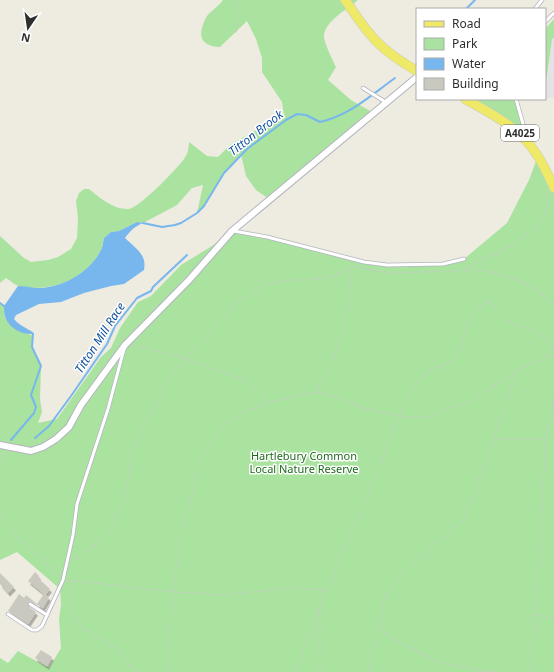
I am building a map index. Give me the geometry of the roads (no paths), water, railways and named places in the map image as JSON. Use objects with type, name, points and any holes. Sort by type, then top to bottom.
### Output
[{"type":"main road","points":[[345,0],[369,33],[385,49],[416,73]]},
{"type":"main road","name":"A4025","points":[[467,100],[512,127],[528,142],[538,156],[554,188]]},
{"type":"street","points":[[0,446],[31,451],[44,447],[69,427],[81,404],[125,346],[189,280],[232,231],[295,177],[387,103],[416,73]]},
{"type":"lane","points":[[535,8],[542,0]]},
{"type":"lane","points":[[546,21],[554,13]]},
{"type":"lane","points":[[363,88],[387,103]]},
{"type":"lane","points":[[516,100],[528,142]]},
{"type":"lane","points":[[232,231],[267,237],[364,262],[387,265],[443,264],[464,260]]},
{"type":"lane","points":[[8,614],[32,630],[37,630],[42,626],[63,580],[69,557],[77,504],[108,409],[125,346]]},
{"type":"lane","points":[[30,604],[47,615]]},
{"type":"water","points":[[137,222],[143,223],[133,229],[125,238],[140,252],[144,260],[144,270],[124,284],[84,293],[61,302],[39,304],[16,315],[14,319],[34,333],[33,334],[21,332],[10,325],[5,316],[4,306],[18,286],[37,288],[49,287],[58,285],[75,277],[96,258],[102,248],[104,238],[111,232],[119,231]]},
{"type":"waterway","name":"Titton Brook","points":[[467,8],[475,0]]},
{"type":"waterway","name":"Titton Brook","points":[[143,223],[162,227],[181,223],[197,213],[204,206],[224,173],[247,149],[286,120],[297,114],[306,115],[320,122],[331,119],[350,110],[395,78]]},
{"type":"waterway","name":"Titton Mill Race","points":[[35,438],[49,426],[71,396],[107,344],[115,326],[137,298],[151,291],[153,287],[187,255]]},
{"type":"waterway","points":[[0,303],[4,306]]},
{"type":"waterway","name":"Titton Brook","points":[[11,440],[34,413],[36,407],[31,395],[41,366],[32,347],[33,334]]},
{"type":"park label","name":"Hartlebury Common Local Nature Reserve","points":[[304,462]]}]
